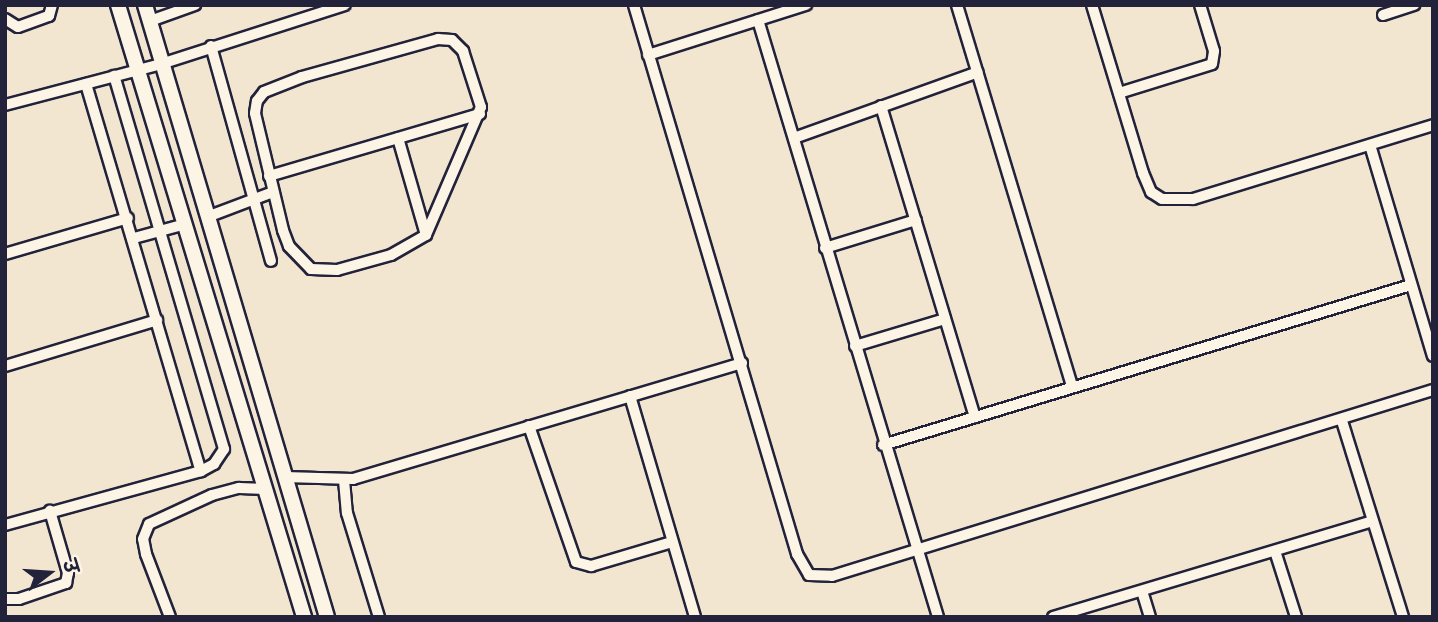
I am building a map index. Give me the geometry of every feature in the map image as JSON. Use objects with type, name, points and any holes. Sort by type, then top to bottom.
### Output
[{"type":"street","points":[[5,19],[18,27],[49,16],[52,5]]},
{"type":"street","points":[[118,5],[304,617]]},
{"type":"street","points":[[145,5],[327,617]]},
{"type":"street","points":[[150,21],[195,5]]},
{"type":"street","points":[[5,105],[161,64],[345,5]]},
{"type":"street","points":[[634,5],[797,554],[809,575],[832,576],[917,547],[1342,421],[1433,390]]},
{"type":"street","points":[[648,55],[806,5]]},
{"type":"street","points":[[957,5],[1072,386]]},
{"type":"street","points":[[1092,5],[1143,173],[1151,192],[1162,199],[1193,199],[1433,125]]},
{"type":"street","points":[[1119,93],[1212,64],[1214,51],[1200,5]]},
{"type":"street","points":[[1383,15],[1414,5]]},
{"type":"street","points":[[758,20],[883,445],[938,617]]},
{"type":"street","points":[[438,39],[452,40],[463,51],[480,114],[426,235],[391,255],[337,270],[311,269],[289,246],[269,176],[255,113],[257,101],[276,86],[438,39]]},
{"type":"street","points":[[211,46],[271,261]]},
{"type":"street","points":[[794,138],[978,72]]},
{"type":"street","points":[[5,525],[201,471],[221,457],[223,440],[114,76]]},
{"type":"street","points":[[86,84],[134,238],[201,471]]},
{"type":"street","points":[[881,107],[975,417]]},
{"type":"street","points":[[269,176],[480,114]]},
{"type":"street","points":[[398,138],[426,235]]},
{"type":"street","points":[[1370,145],[1433,356]]},
{"type":"street","points":[[207,217],[273,192]]},
{"type":"street","points":[[5,254],[128,218]]},
{"type":"street","points":[[825,248],[916,220]]},
{"type":"street","points":[[134,238],[186,224]]},
{"type":"street","points":[[883,445],[1411,285]]},
{"type":"street","points":[[855,346],[945,319]]},
{"type":"street","points":[[5,366],[158,320]]},
{"type":"street","points":[[285,477],[344,480],[742,363]]},
{"type":"street","points":[[631,396],[695,617]]},
{"type":"street","points":[[1342,421],[1403,617]]},
{"type":"street","points":[[529,426],[561,529],[576,562],[591,566],[672,542]]},
{"type":"street","points":[[344,480],[346,513],[379,617]]},
{"type":"street","points":[[170,617],[146,554],[143,539],[149,523],[212,495],[239,488],[266,489]]},
{"type":"street","points":[[5,599],[60,586],[69,578],[50,511]]},
{"type":"street","points":[[1053,617],[1372,521]]},
{"type":"street","points":[[1275,551],[1296,617]]},
{"type":"street","points":[[1142,591],[1150,617]]}]
